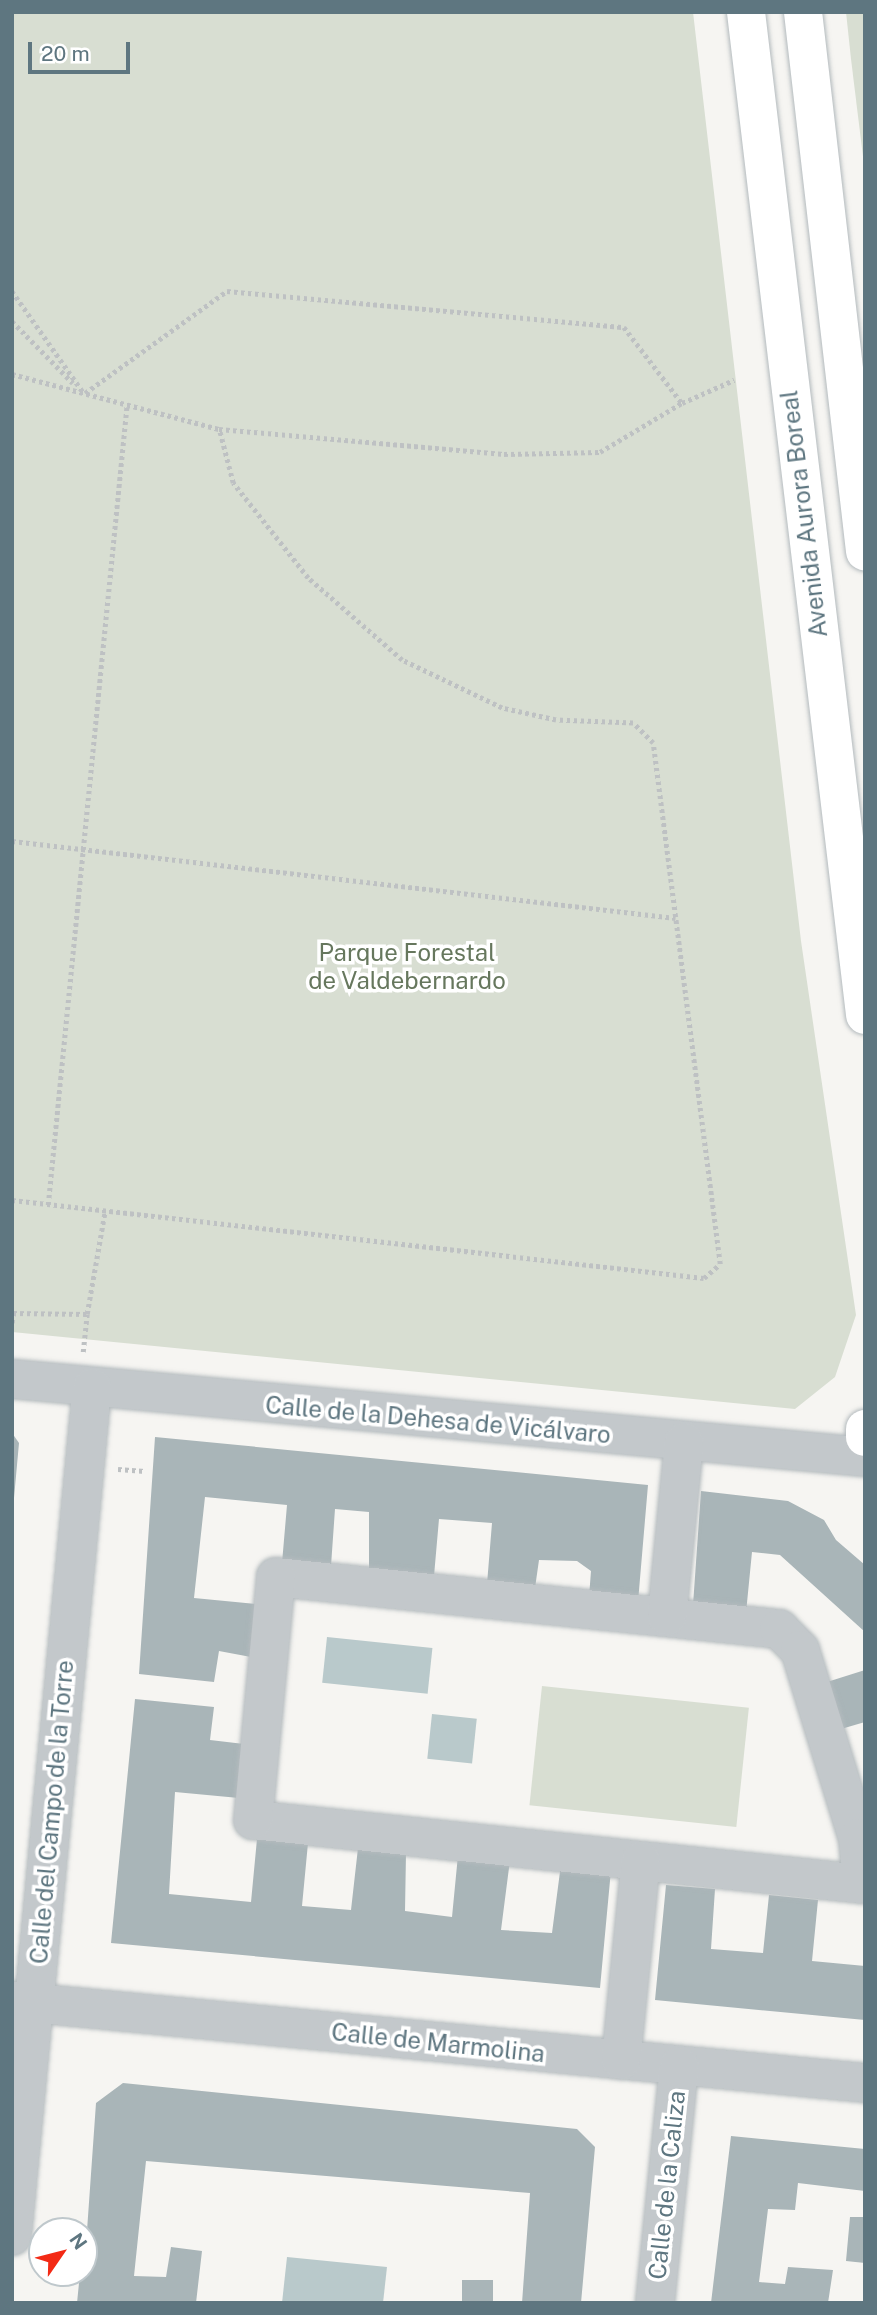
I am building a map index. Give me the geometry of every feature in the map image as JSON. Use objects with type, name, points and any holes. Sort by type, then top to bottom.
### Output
[{"type":"main road","name":"Avenida Aurora Boreal","points":[[746,12],[865,1015]]},
{"type":"main road","points":[[803,12],[865,551]]},
{"type":"main road","points":[[865,1429],[865,1437]]},
{"type":"street","name":"Calle de la Dehesa de Vicálvaro","points":[[12,1379],[88,1370],[684,1443],[865,1457]]},
{"type":"street","name":"Calle del Campo de la Torre","points":[[12,2236],[23,2002],[88,1370]]},
{"type":"street","points":[[667,1616],[684,1443]]},
{"type":"street","points":[[276,1577],[667,1616],[779,1629],[800,1650],[859,1838],[862,1884],[253,1820],[276,1577]]},
{"type":"street","points":[[621,2060],[640,1861]]},
{"type":"street","name":"Calle de Marmolina","points":[[23,2002],[865,2084]]},
{"type":"street","name":"Calle de la Caliza","points":[[655,2303],[679,2066]]},
{"type":"path","points":[[12,291],[84,393]]},
{"type":"path","points":[[84,393],[227,291],[624,327],[682,403]]},
{"type":"path","points":[[12,321],[84,393]]},
{"type":"path","points":[[12,374],[219,429],[504,454],[600,452],[682,403],[734,380]]},
{"type":"path","points":[[48,1205],[80,849],[127,404]]},
{"type":"path","points":[[12,1200],[704,1278],[720,1264],[653,743],[633,723],[556,720],[502,708],[402,660],[308,578],[233,483],[219,429]]},
{"type":"path","points":[[12,841],[676,918]]},
{"type":"path","points":[[88,1370],[87,1314],[105,1211]]},
{"type":"path","points":[[12,1323],[13,1313],[87,1314]]},
{"type":"path","points":[[108,1469],[145,1471]]},
{"type":"green space","name":"Parque Forestal de Valdebernardo","points":[[12,12],[693,12],[801,941],[856,1315],[835,1377],[795,1409],[12,1332]]},
{"type":"green space","points":[[846,12],[865,12],[865,173],[851,59]]},
{"type":"green space","points":[[542,1686],[749,1708],[736,1827],[529,1805]]},
{"type":"shaded area","points":[[327,1637],[432,1648],[428,1694],[322,1683]]},
{"type":"shaded area","points":[[432,1714],[477,1719],[472,1763],[427,1759]]},
{"type":"shaded area","points":[[287,2257],[387,2267],[383,2303],[282,2303]]},
{"type":"building","points":[[12,1433],[19,1443],[14,1498],[12,1498]]},
{"type":"building","points":[[155,1437],[648,1485],[638,1602],[589,1597],[591,1571],[577,1561],[539,1560],[535,1588],[487,1584],[492,1523],[439,1519],[434,1576],[369,1568],[369,1512],[335,1509],[331,1566],[282,1563],[287,1505],[205,1497],[194,1598],[257,1604],[251,1657],[219,1651],[214,1682],[139,1674]]},
{"type":"building","points":[[701,1491],[788,1501],[824,1520],[836,1540],[865,1565],[865,1632],[780,1555],[752,1552],[746,1613],[693,1605]]},
{"type":"building","points":[[865,1670],[865,1722],[841,1729],[827,1682]]},
{"type":"building","points":[[135,1699],[214,1707],[210,1740],[244,1744],[239,1798],[175,1792],[169,1894],[251,1902],[257,1839],[308,1843],[302,1906],[351,1910],[358,1848],[406,1853],[405,1911],[452,1917],[458,1855],[510,1860],[501,1930],[552,1933],[561,1864],[611,1870],[600,1988],[111,1943]]},
{"type":"building","points":[[666,1885],[715,1889],[711,1949],[763,1953],[769,1895],[818,1900],[812,1961],[865,1966],[865,2020],[655,2000]]},
{"type":"building","points":[[123,2083],[577,2129],[595,2147],[581,2303],[522,2303],[530,2193],[146,2161],[134,2276],[166,2277],[171,2247],[202,2251],[196,2303],[77,2303],[79,2287],[98,2287],[98,2217],[88,2217],[96,2103]]},
{"type":"building","points":[[731,2136],[865,2149],[865,2191],[798,2183],[795,2210],[768,2209],[759,2282],[785,2284],[788,2267],[833,2270],[828,2303],[711,2303]]},
{"type":"building","points":[[850,2217],[865,2217],[865,2263],[846,2261]]},
{"type":"building","points":[[462,2280],[493,2280],[493,2303],[462,2303]]}]
